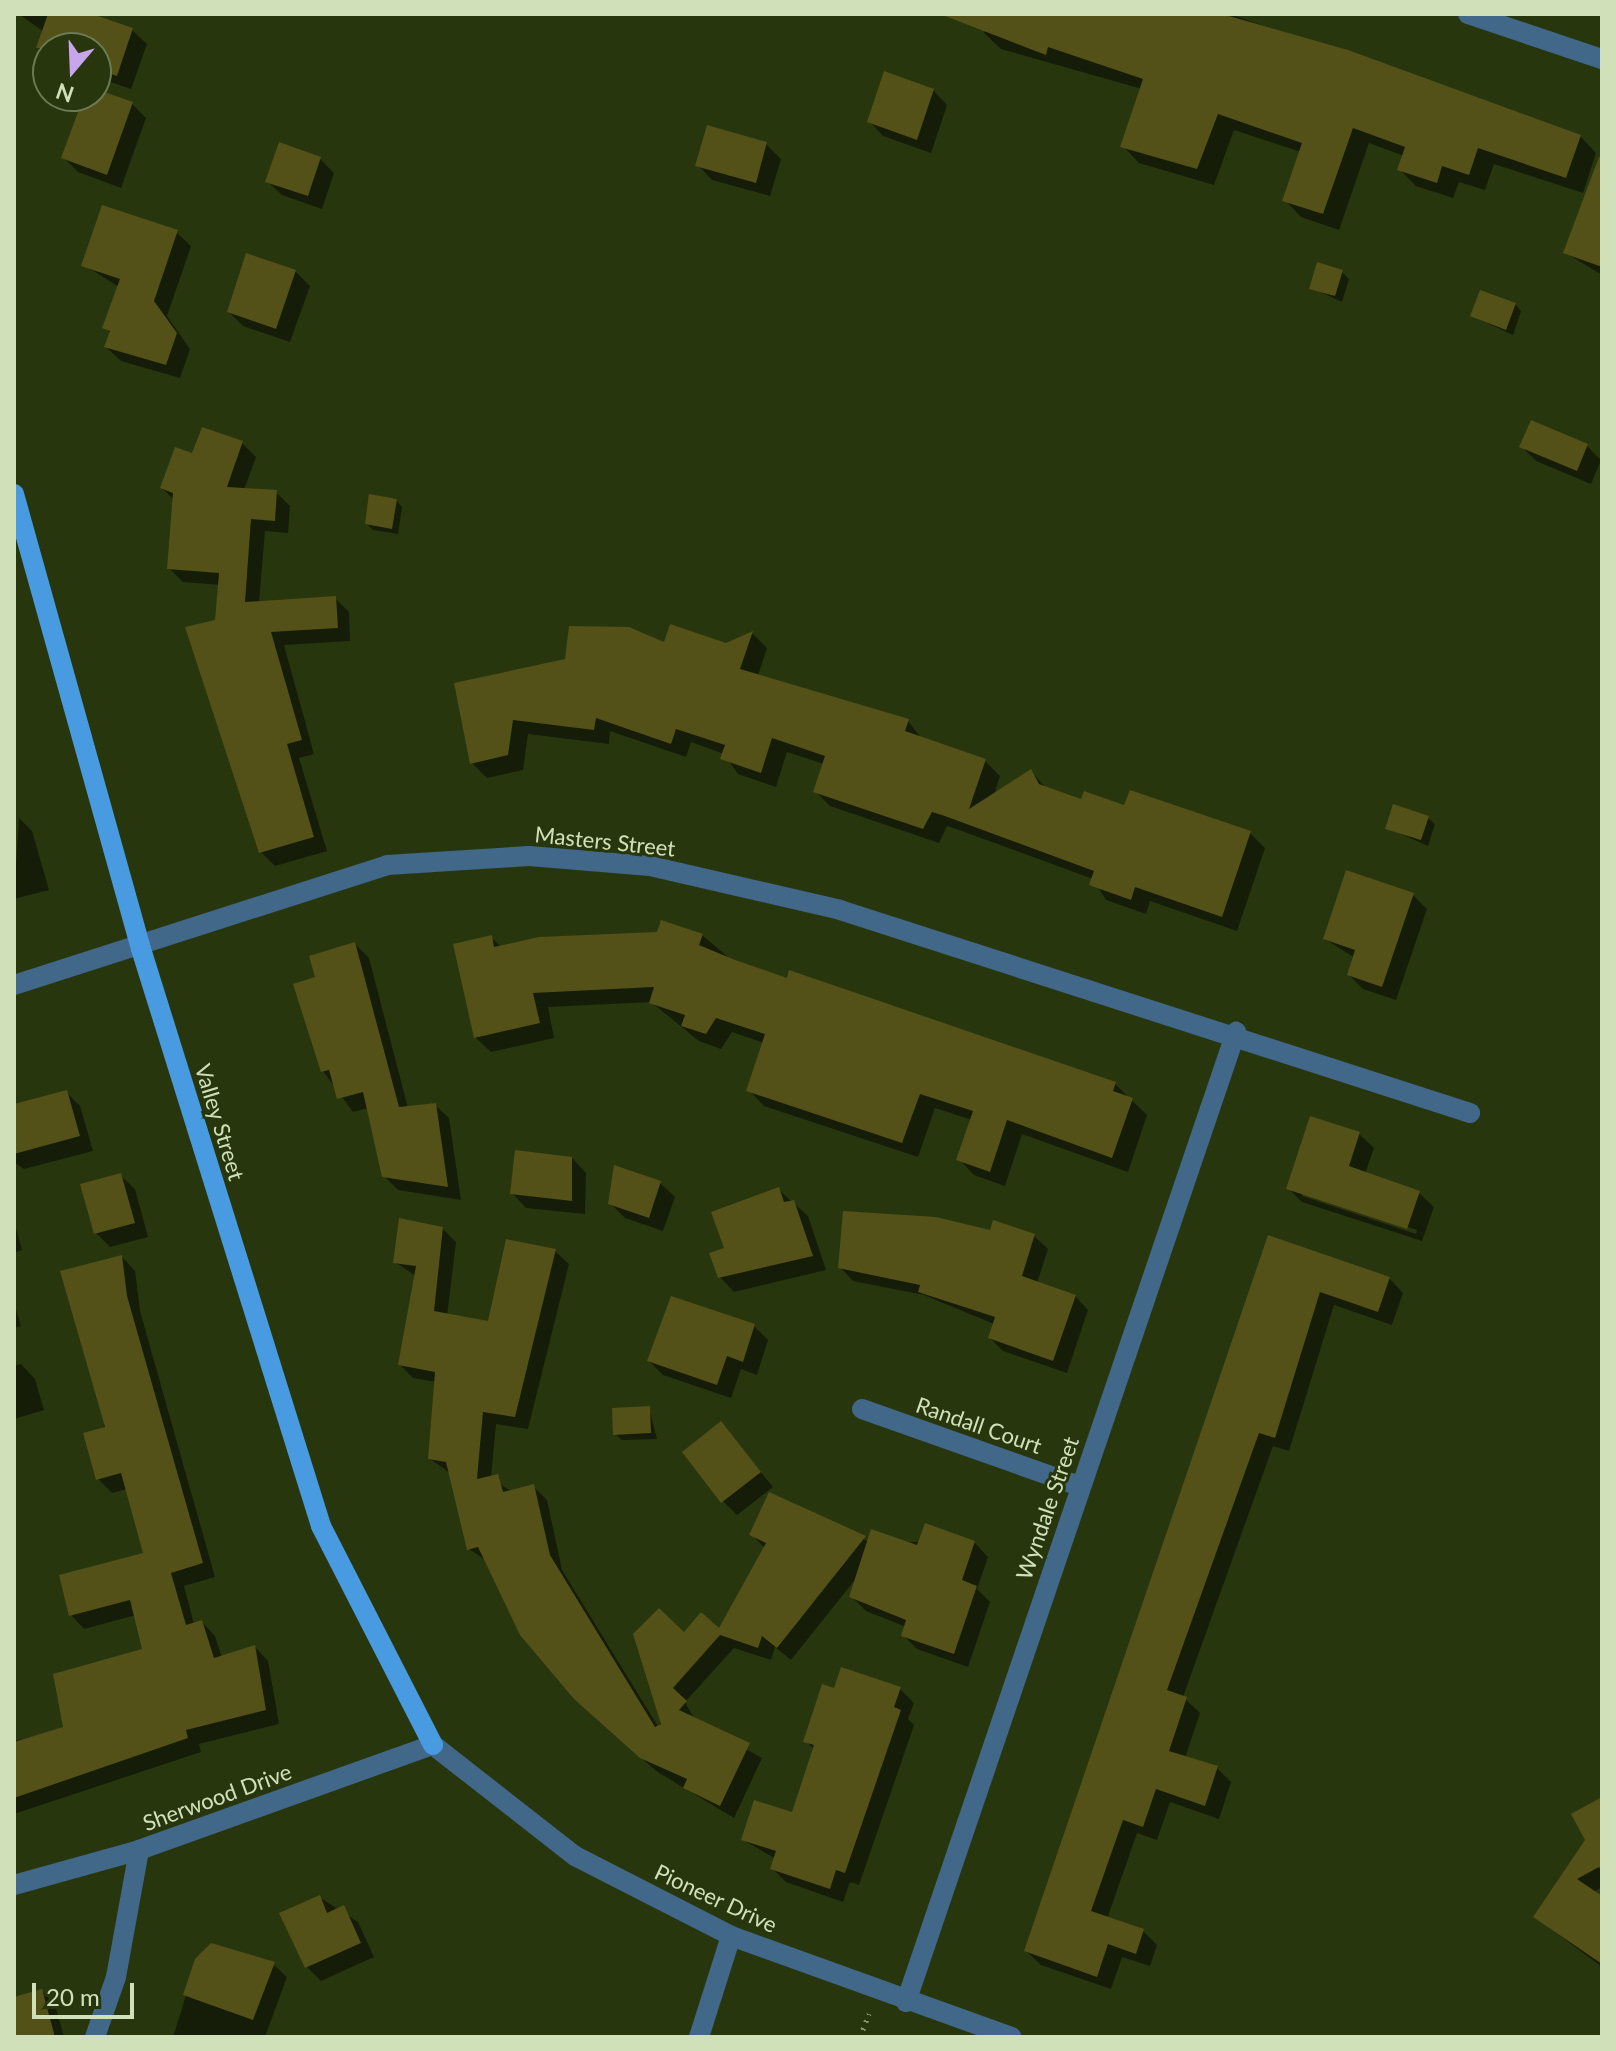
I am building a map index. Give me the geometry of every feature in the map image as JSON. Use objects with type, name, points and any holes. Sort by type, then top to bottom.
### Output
[{"type":"main road","name":"Valley Street","points":[[14,494],[141,949],[321,1526],[433,1745]]},
{"type":"street","points":[[1468,14],[1602,59]]},
{"type":"street","name":"Masters Street","points":[[14,985],[141,949],[387,865],[529,856],[650,866],[840,910],[1236,1032],[1470,1113]]},
{"type":"street","name":"Wyndale Street","points":[[906,2002],[1236,1032]]},
{"type":"street","name":"Randall Court","points":[[862,1409],[1080,1486]]},
{"type":"street","name":"Sherwood Drive","points":[[14,1885],[139,1850],[433,1745]]},
{"type":"street","name":"Pioneer Drive","points":[[433,1745],[575,1856],[731,1936],[906,2002],[1011,2037]]},
{"type":"street","points":[[95,2037],[116,1977],[139,1850]]},
{"type":"street","points":[[699,2037],[731,1936]]},
{"type":"building","points":[[48,14],[92,14],[133,28],[117,76],[112,74],[112,32],[42,32]]},
{"type":"building","points":[[940,14],[1222,14],[1348,50],[1581,135],[1566,178],[1478,148],[1469,175],[1442,166],[1437,183],[1397,170],[1405,147],[1353,128],[1323,214],[1282,201],[1302,143],[1218,114],[1197,169],[1120,147],[1143,79],[1048,47],[1046,55]]},
{"type":"building","points":[[884,71],[934,89],[917,140],[867,122]]},
{"type":"building","points":[[112,95],[133,102],[107,175],[61,158],[78,112],[112,112]]},
{"type":"building","points":[[707,125],[767,142],[756,183],[695,166]]},
{"type":"building","points":[[279,142],[321,157],[308,196],[265,182]]},
{"type":"building","points":[[1599,157],[1602,158],[1602,267],[1563,253]]},
{"type":"building","points":[[102,205],[178,230],[154,301],[177,333],[166,365],[104,347],[110,331],[102,328],[120,279],[81,266]]},
{"type":"building","points":[[246,253],[296,270],[276,329],[227,312]]},
{"type":"building","points":[[1317,262],[1343,270],[1335,296],[1309,289]]},
{"type":"building","points":[[1480,290],[1516,303],[1506,330],[1470,316]]},
{"type":"building","points":[[1531,420],[1588,444],[1577,471],[1519,447]]},
{"type":"building","points":[[202,427],[243,441],[227,487],[277,490],[275,521],[251,519],[245,602],[336,596],[338,628],[271,632],[302,740],[287,744],[314,837],[259,853],[185,627],[215,620],[219,573],[167,569],[173,493],[160,488],[175,447],[192,453]]},
{"type":"building","points":[[369,494],[397,499],[392,529],[365,524]]},
{"type":"building","points":[[670,624],[726,643],[753,631],[740,669],[909,719],[905,731],[986,759],[969,809],[1031,769],[1039,784],[1081,799],[1084,791],[1124,805],[1130,790],[1251,831],[1222,917],[1135,887],[1131,900],[1089,885],[1094,871],[942,815],[932,812],[923,829],[813,792],[825,756],[772,738],[761,773],[720,759],[725,745],[676,729],[671,744],[596,718],[594,730],[513,720],[508,755],[470,764],[454,683],[565,659],[569,626],[629,627],[664,642]]},
{"type":"building","points":[[1393,804],[1429,816],[1421,840],[1385,829]]},
{"type":"building","points":[[1346,870],[1414,893],[1382,987],[1347,975],[1355,950],[1323,939]]},
{"type":"building","points":[[661,920],[703,934],[699,945],[735,960],[787,978],[789,970],[1116,1082],[1113,1091],[1133,1098],[1112,1158],[1007,1120],[990,1172],[956,1160],[973,1111],[920,1094],[902,1143],[746,1091],[765,1034],[716,1018],[706,1034],[681,1026],[685,1015],[649,1003],[654,987],[533,993],[540,1023],[474,1038],[453,944],[492,935],[494,947],[539,937],[657,932]]},
{"type":"building","points":[[355,942],[399,1107],[436,1103],[448,1187],[382,1177],[363,1092],[337,1099],[329,1070],[321,1072],[293,984],[315,977],[309,956]]},
{"type":"building","points":[[67,1090],[80,1136],[14,1154],[14,1104]]},
{"type":"building","points":[[1310,1116],[1360,1132],[1349,1166],[1420,1191],[1407,1229],[1286,1189]]},
{"type":"building","points":[[515,1150],[572,1157],[572,1201],[510,1194]]},
{"type":"building","points":[[614,1165],[661,1181],[649,1218],[608,1204]]},
{"type":"building","points":[[121,1173],[135,1223],[94,1234],[80,1184]]},
{"type":"building","points":[[779,1187],[784,1202],[794,1200],[813,1256],[718,1278],[709,1253],[724,1248],[711,1212]]},
{"type":"building","points":[[843,1211],[936,1217],[990,1230],[993,1220],[1035,1234],[1022,1276],[1076,1295],[1053,1361],[988,1338],[995,1317],[918,1292],[920,1285],[838,1268]]},
{"type":"building","points":[[399,1218],[443,1227],[434,1311],[488,1321],[506,1239],[556,1249],[515,1417],[483,1412],[477,1479],[498,1474],[503,1492],[534,1484],[550,1555],[655,1727],[661,1724],[633,1634],[659,1608],[684,1632],[701,1612],[719,1628],[766,1543],[749,1535],[769,1492],[866,1536],[777,1648],[762,1636],[758,1648],[720,1635],[673,1688],[687,1701],[679,1710],[750,1743],[720,1806],[683,1788],[687,1779],[640,1758],[574,1699],[520,1635],[478,1547],[467,1550],[446,1462],[428,1459],[435,1372],[398,1365],[416,1266],[393,1263]]},
{"type":"building","points":[[1268,1235],[1390,1277],[1378,1312],[1320,1292],[1275,1438],[1259,1433],[1167,1690],[1187,1697],[1169,1751],[1218,1766],[1205,1806],[1156,1789],[1143,1827],[1123,1820],[1091,1911],[1144,1929],[1136,1954],[1108,1944],[1097,1977],[1024,1951]]},
{"type":"building","points":[[122,1255],[127,1296],[203,1563],[171,1573],[186,1625],[202,1620],[214,1658],[255,1645],[266,1710],[186,1730],[188,1738],[14,1798],[14,1742],[63,1727],[53,1674],[142,1649],[130,1600],[69,1616],[59,1575],[143,1553],[121,1473],[96,1480],[83,1433],[105,1427],[60,1271]]},
{"type":"building","points":[[671,1296],[755,1324],[743,1362],[727,1356],[717,1385],[647,1361]]},
{"type":"building","points":[[650,1406],[651,1433],[613,1435],[612,1408]]},
{"type":"building","points":[[721,1421],[761,1472],[721,1503],[682,1452]]},
{"type":"building","points":[[925,1523],[975,1541],[962,1580],[977,1586],[954,1654],[901,1636],[906,1620],[849,1597],[871,1529],[917,1545]]},
{"type":"building","points":[[841,1667],[901,1687],[894,1707],[901,1710],[845,1873],[836,1870],[830,1889],[770,1869],[776,1851],[741,1840],[754,1800],[792,1812],[814,1745],[803,1742],[822,1684],[834,1688]]},
{"type":"building","points":[[1602,1797],[1602,1872],[1599,1867],[1577,1879],[1602,1896],[1602,1964],[1533,1917],[1585,1840],[1571,1814]]},
{"type":"building","points":[[320,1895],[327,1913],[344,1905],[361,1943],[305,1968],[279,1913]]},
{"type":"building","points":[[211,1943],[275,1962],[253,2020],[183,1995],[195,1959]]},
{"type":"building","points":[[42,1989],[55,2037],[14,2037],[14,1997]]}]
